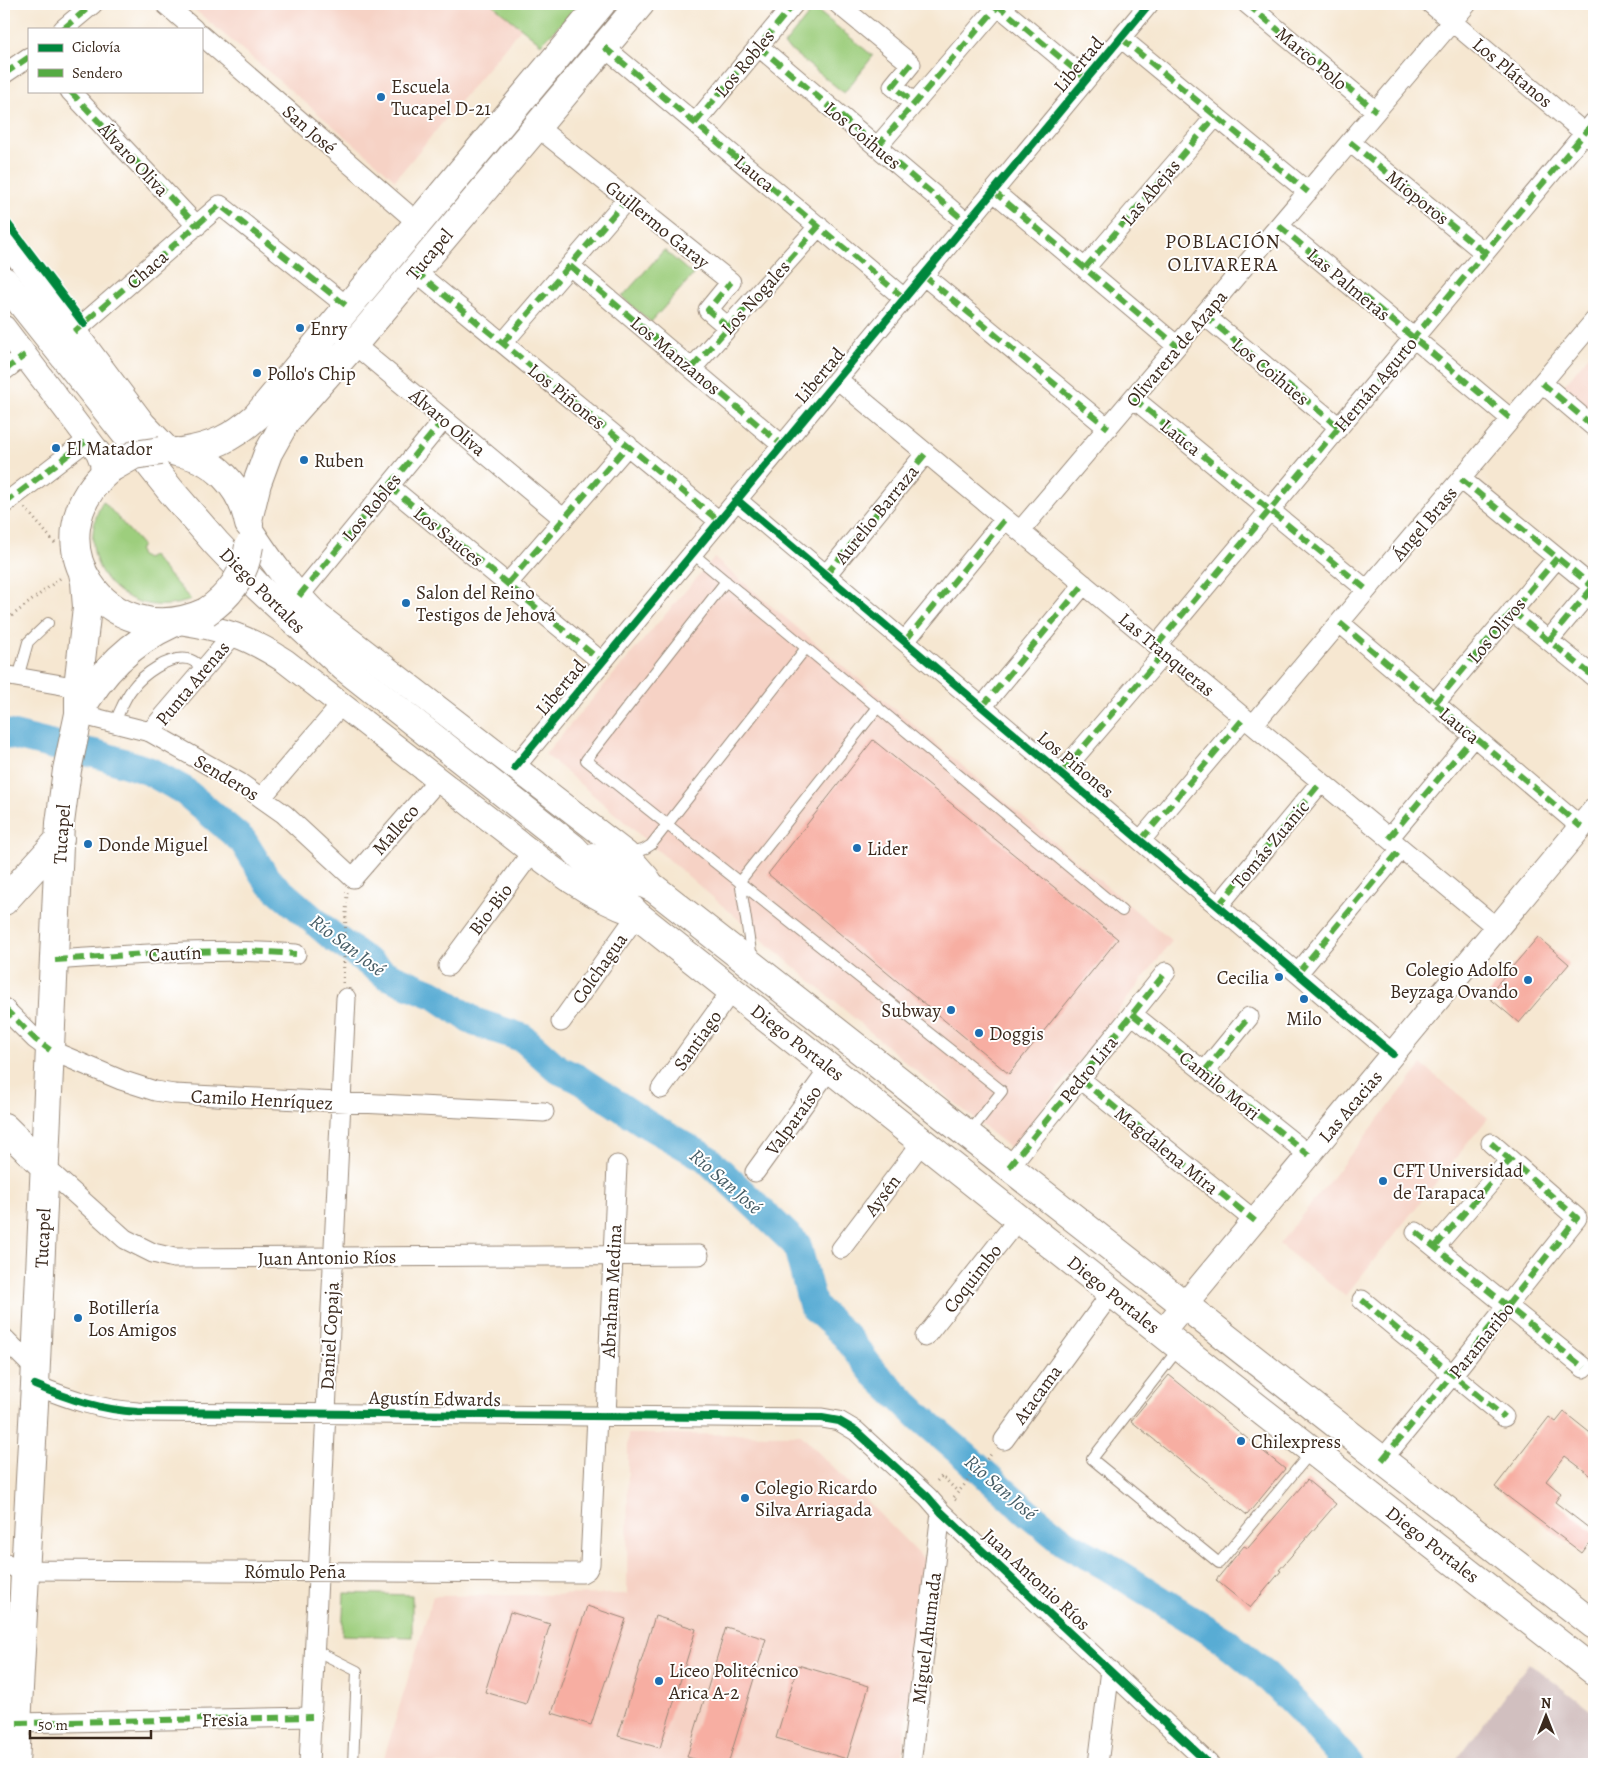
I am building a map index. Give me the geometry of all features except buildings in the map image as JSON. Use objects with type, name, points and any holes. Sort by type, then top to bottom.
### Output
[{"type":"main road","name":"Tucapel","points":[[171,451],[210,446],[234,435],[246,426],[270,401],[601,4]]},
{"type":"main road","name":"Tucapel","points":[[249,531],[262,467],[279,431],[302,401],[354,344],[640,4]]},
{"type":"main road","name":"Diego Portales","points":[[4,281],[171,491],[216,543],[264,593],[344,668],[573,848],[637,914],[1171,1340],[1594,1671]]},
{"type":"main road","points":[[171,451],[207,462],[228,480],[239,494],[249,531],[245,564],[238,580],[221,601],[206,612],[176,622],[148,622],[124,614],[103,600],[87,580],[82,569],[76,539],[78,518],[85,499],[107,471],[134,455],[171,451]]},
{"type":"main road","name":"Tucapel","points":[[16,1764],[18,1723],[15,1566],[35,1377],[62,808],[78,710],[87,607],[82,569]]},
{"type":"main road","name":"Tucapel","points":[[78,710],[98,681],[124,653],[156,631],[176,622]]},
{"type":"main road","points":[[4,901],[60,839]]},
{"type":"main road","name":"Diego Portales","points":[[573,848],[655,889],[1594,1625]]},
{"type":"main road","name":"Juan Antonio Ríos","points":[[4,1126],[45,1167]]},
{"type":"main road","points":[[948,1162],[968,1135]]},
{"type":"street","points":[[65,28],[93,4]]},
{"type":"street","points":[[165,4],[193,28]]},
{"type":"street","name":"Los Robles","points":[[695,123],[794,4]]},
{"type":"street","points":[[838,4],[911,64],[893,86],[914,103]]},
{"type":"street","name":"Libertad","points":[[515,767],[837,379],[906,299],[923,275],[1149,4]]},
{"type":"street","name":"Marco Polo","points":[[1247,4],[1376,111]]},
{"type":"street","name":"Los Plátanos","points":[[1431,4],[1591,132]]},
{"type":"street","name":"Olivarera de Azapa","points":[[1020,531],[1467,4]]},
{"type":"street","points":[[877,147],[997,5],[1086,79]]},
{"type":"street","name":"San José","points":[[202,36],[418,223]]},
{"type":"street","points":[[1121,38],[1308,192]]},
{"type":"street","name":"Los Coihues","points":[[758,46],[967,223]]},
{"type":"street","name":"Lauca","points":[[604,47],[906,299]]},
{"type":"street","points":[[4,74],[28,58]]},
{"type":"street","name":"Álvaro Oliva","points":[[71,92],[197,226]]},
{"type":"street","name":"Las Abejas","points":[[1085,268],[1216,116]]},
{"type":"street","name":"Guillermo Garay","points":[[536,126],[731,282],[708,310],[728,327]]},
{"type":"street","name":"Hernán Agurto","points":[[1061,773],[1270,510],[1485,252],[1591,132]]},
{"type":"street","name":"Mioporos","points":[[1350,142],[1485,252]]},
{"type":"street","points":[[993,191],[1178,346]]},
{"type":"street","points":[[503,343],[627,199]]},
{"type":"street","name":"Álvaro Oliva","points":[[220,205],[340,317],[354,344],[564,519]]},
{"type":"street","name":"Chaca","points":[[74,332],[220,205]]},
{"type":"street","name":"Los Nogales","points":[[692,368],[819,226]]},
{"type":"street","name":"Las Palmeras","points":[[1279,226],[1511,419]]},
{"type":"street","points":[[4,238],[144,423],[171,451]]},
{"type":"street","name":"Los Manzanos","points":[[570,266],[782,445]]},
{"type":"street","name":"Los Piñones","points":[[415,271],[719,521]]},
{"type":"street","points":[[923,275],[1108,428]]},
{"type":"street","name":"Los Coihues","points":[[1204,315],[1339,427]]},
{"type":"street","name":"Ángel Brass","points":[[1141,840],[1340,623],[1594,321]]},
{"type":"street","points":[[4,328],[89,439],[107,471]]},
{"type":"street","points":[[4,372],[25,356]]},
{"type":"street","name":"Las Tranqueras","points":[[837,379],[1497,928]]},
{"type":"street","points":[[1542,383],[1594,427]]},
{"type":"street","name":"Lauca","points":[[1133,398],[1367,590]]},
{"type":"street","name":"Los Robles","points":[[299,596],[444,419]]},
{"type":"street","points":[[9,500],[89,439]]},
{"type":"street","points":[[508,583],[628,446]]},
{"type":"street","name":"Aurelio Barraza","points":[[826,575],[926,453]]},
{"type":"street","points":[[1461,479],[1594,587],[1549,640]]},
{"type":"street","name":"Los Sauces","points":[[389,486],[602,662]]},
{"type":"street","name":"Los Piñones","points":[[737,500],[1393,1054]]},
{"type":"street","points":[[905,641],[1006,519]]},
{"type":"street","name":"Diego Portales","points":[[249,531],[279,572],[319,616],[626,853],[655,889]]},
{"type":"street","name":"Los Olivos","points":[[1434,703],[1557,558]]},
{"type":"street","points":[[982,707],[1084,584]]},
{"type":"street","points":[[1512,611],[1594,678]]},
{"type":"street","name":"Diego Portales","points":[[176,622],[234,634],[255,642],[271,652],[532,852],[599,900],[637,914]]},
{"type":"street","name":"Lauca","points":[[1340,623],[1474,736],[1588,819]]},
{"type":"street","name":"Punta Arenas","points":[[150,732],[234,634]]},
{"type":"street","name":"Senderos","points":[[11,677],[78,710],[114,723],[150,732],[262,797],[284,814],[349,886]]},
{"type":"street","points":[[262,797],[341,705]]},
{"type":"street","points":[[1298,973],[1474,736]]},
{"type":"street","name":"Malleco","points":[[349,886],[438,780]]},
{"type":"street","name":"Tomás Zuanic","points":[[1218,906],[1321,782]]},
{"type":"street","name":"Las Acacias","points":[[1171,1340],[1185,1305],[1588,819]]},
{"type":"street","name":"Bio-Bio","points":[[448,966],[532,852]]},
{"type":"street","name":"Colchagua","points":[[561,1022],[637,914]]},
{"type":"street","name":"Cautín","points":[[54,960],[218,951],[264,951],[296,954]]},
{"type":"street","name":"Pedro Lira","points":[[1009,1167],[1166,972]]},
{"type":"street","name":"Santiago","points":[[662,1089],[732,990]]},
{"type":"street","name":"Daniel Copaja","points":[[309,1764],[346,998]]},
{"type":"street","name":"Camilo Henríquez","points":[[4,1008],[35,1039],[50,1050],[121,1080],[154,1091],[174,1094],[340,1103],[544,1112]]},
{"type":"street","name":"Camilo Mori","points":[[1132,1014],[1309,1155]]},
{"type":"street","points":[[1204,1072],[1249,1017]]},
{"type":"street","name":"Valparaíso","points":[[755,1172],[830,1068]]},
{"type":"street","name":"Magdalena Mira","points":[[1080,1079],[1255,1221]]},
{"type":"street","name":"Aysén","points":[[842,1249],[923,1141]]},
{"type":"street","points":[[1434,1247],[1510,1160],[1491,1143]]},
{"type":"street","name":"Paramaribo","points":[[1382,1460],[1577,1218],[1510,1160]]},
{"type":"street","name":"Abraham Medina","points":[[587,1570],[590,1564],[613,1255],[617,1165]]},
{"type":"street","name":"Juan Antonio Ríos","points":[[45,1167],[126,1239],[144,1250],[162,1256],[187,1259],[699,1255]]},
{"type":"street","name":"Coquimbo","points":[[925,1337],[1019,1218]]},
{"type":"street","points":[[1416,1232],[1584,1368]]},
{"type":"street","name":"Atacama","points":[[1004,1440],[1112,1292]]},
{"type":"street","points":[[1362,1300],[1504,1417]]},
{"type":"street","name":"Agustín Edwards","points":[[4,1338],[35,1377],[72,1400],[97,1407],[123,1411],[822,1418],[839,1421]]},
{"type":"street","name":"Juan Antonio Ríos","points":[[839,1421],[856,1431],[928,1497],[941,1512],[1209,1764]]},
{"type":"street","name":"Miguel Ahumada","points":[[911,1764],[941,1512]]},
{"type":"street","name":"Rómulo Peña","points":[[15,1566],[318,1572],[582,1573],[587,1570]]},
{"type":"street","points":[[1098,1764],[1110,1670]]},
{"type":"street","name":"Fresia","points":[[18,1723],[312,1717]]},
{"type":"lane","points":[[692,553],[1122,911]]},
{"type":"lane","points":[[726,581],[586,760],[1002,1091],[968,1135]]},
{"type":"lane","points":[[11,677],[28,642],[48,623]]},
{"type":"lane","points":[[626,853],[647,848],[806,648]]},
{"type":"lane","points":[[114,723],[131,691],[138,682],[156,668],[168,662],[185,659],[193,661],[204,669]]},
{"type":"lane","points":[[754,966],[740,881],[878,707]]},
{"type":"lane","points":[[1171,1340],[1092,1459],[1219,1562],[1312,1450]]},
{"type":"lane","points":[[315,1650],[357,1671],[353,1764]]},
{"type":"path","points":[[9,500],[57,545]]},
{"type":"path","points":[[4,622],[75,566],[82,569]]},
{"type":"path","points":[[346,998],[342,977],[349,886]]},
{"type":"shaded area","name":"Escuela Tucapel D-21","points":[[188,4],[492,4],[521,28],[395,180]]},
{"type":"shaded area","points":[[1594,349],[1594,419],[1560,390]]},
{"type":"shaded area","name":"Lider","points":[[714,558],[1172,941],[1011,1149],[916,1071],[545,754]]},
{"type":"shaded area","name":"CFT Universidad de Tarapaca","points":[[1422,1065],[1488,1118],[1345,1296],[1279,1244]]},
{"type":"shaded area","name":"Liceo Politécnico Arica A-2","points":[[628,1434],[801,1435],[925,1560],[901,1764],[382,1764],[433,1596],[627,1594]]},
{"type":"shaded area","points":[[1529,1663],[1594,1713],[1594,1764],[1457,1764],[1455,1762]]},
{"type":"green space","points":[[492,4],[580,4],[541,44]]},
{"type":"green space","points":[[814,8],[873,56],[844,93],[784,45]]},
{"type":"green space","points":[[664,250],[693,275],[651,322],[622,297]]},
{"type":"green space","points":[[103,501],[142,545],[139,551],[141,556],[146,559],[152,556],[191,600],[167,605],[145,603],[125,596],[110,583],[98,566],[93,546],[94,524]]},
{"type":"green space","points":[[344,1593],[412,1595],[412,1637],[342,1635]]},
{"type":"waterway","name":"Río San José","points":[[4,733],[97,754],[149,771],[183,790],[243,841],[267,880],[333,937],[386,975],[435,995],[475,1022],[523,1038],[559,1070],[577,1078],[648,1125],[706,1158],[797,1245],[813,1306],[845,1335],[874,1373],[921,1418],[1064,1542],[1105,1565],[1224,1640],[1263,1672],[1301,1710],[1349,1764]]},
{"type":"marked path","points":[[64,28],[93,4]]},
{"type":"marked path","points":[[695,123],[794,4]]},
{"type":"marked path","points":[[996,4],[1086,79]]},
{"type":"marked path","points":[[1247,4],[1376,111]]},
{"type":"marked path","points":[[877,147],[998,6]]},
{"type":"marked path","points":[[1121,38],[1308,192]]},
{"type":"marked path","points":[[758,46],[967,223]]},
{"type":"marked path","points":[[604,47],[905,299]]},
{"type":"marked path","points":[[4,74],[28,58]]},
{"type":"marked path","points":[[911,64],[893,86],[914,103]]},
{"type":"marked path","points":[[71,92],[197,226]]},
{"type":"marked path","points":[[1085,268],[1216,116]]},
{"type":"marked path","points":[[1157,645],[1594,122]]},
{"type":"marked path","points":[[1350,142],[1485,253]]},
{"type":"marked path","points":[[993,191],[1177,346]]},
{"type":"marked path","points":[[503,343],[627,199]]},
{"type":"marked path","points":[[74,332],[220,205],[348,307]]},
{"type":"marked path","points":[[692,368],[819,226]]},
{"type":"marked path","points":[[1279,226],[1511,419]]},
{"type":"marked path","points":[[570,266],[782,445]]},
{"type":"marked path","points":[[415,271],[719,521]]},
{"type":"marked path","points":[[923,275],[1108,428]]},
{"type":"marked path","points":[[728,327],[708,310],[731,282]]},
{"type":"marked path","points":[[1204,315],[1339,427]]},
{"type":"marked path","points":[[4,371],[25,355]]},
{"type":"marked path","points":[[1542,383],[1594,427]]},
{"type":"marked path","points":[[1133,398],[1367,590]]},
{"type":"marked path","points":[[299,596],[444,419]]},
{"type":"marked path","points":[[4,504],[89,439]]},
{"type":"marked path","points":[[508,583],[628,445]]},
{"type":"marked path","points":[[826,575],[926,453]]},
{"type":"marked path","points":[[1461,479],[1593,587]]},
{"type":"marked path","points":[[389,486],[602,662]]},
{"type":"marked path","points":[[905,641],[1005,519]]},
{"type":"marked path","points":[[1435,703],[1557,558]]},
{"type":"marked path","points":[[982,707],[1084,584]]},
{"type":"marked path","points":[[1549,640],[1594,586]]},
{"type":"marked path","points":[[1512,611],[1594,677]]},
{"type":"marked path","points":[[1340,623],[1581,827]]},
{"type":"marked path","points":[[1061,773],[1165,652]]},
{"type":"marked path","points":[[1141,840],[1244,718]]},
{"type":"marked path","points":[[1389,838],[1474,736]]},
{"type":"marked path","points":[[1218,906],[1321,782]]},
{"type":"marked path","points":[[1298,973],[1401,849]]},
{"type":"marked path","points":[[55,960],[145,954],[236,951],[296,954]]},
{"type":"marked path","points":[[1009,1167],[1166,972]]},
{"type":"marked path","points":[[4,1008],[35,1039],[50,1050]]},
{"type":"marked path","points":[[1132,1014],[1309,1155]]},
{"type":"marked path","points":[[1204,1072],[1249,1017]]},
{"type":"marked path","points":[[1080,1079],[1255,1221]]},
{"type":"marked path","points":[[1382,1460],[1577,1218],[1491,1143]]},
{"type":"marked path","points":[[1435,1247],[1510,1160]]},
{"type":"marked path","points":[[1416,1232],[1584,1368]]},
{"type":"marked path","points":[[1362,1300],[1504,1417]]},
{"type":"marked path","points":[[17,1723],[312,1717]]},
{"type":"cycle path","points":[[515,767],[1149,4]]},
{"type":"cycle path","points":[[4,219],[84,324]]},
{"type":"cycle path","points":[[737,500],[1393,1054]]},
{"type":"cycle path","points":[[35,1385],[85,1403],[111,1409],[138,1412],[822,1418],[839,1421],[856,1431],[928,1497],[941,1512],[1209,1764]]},
{"type":"place","name":"Escuela Tucapel D-21","points":[[381,97]]},
{"type":"place","name":"Enry","points":[[300,328]]},
{"type":"place","name":"Pollo's Chip","points":[[257,373]]},
{"type":"place","name":"El Matador","points":[[56,448]]},
{"type":"place","name":"Ruben","points":[[304,460]]},
{"type":"place","name":"Salon del Reino Testigos de Jehová","points":[[406,603]]},
{"type":"place","name":"Donde Miguel","points":[[88,844]]},
{"type":"place","name":"Lider","points":[[857,848]]},
{"type":"place","name":"Cecilia","points":[[1279,977]]},
{"type":"place","name":"Colegio Adolfo Beyzaga Ovando","points":[[1528,980]]},
{"type":"place","name":"Milo","points":[[1304,999]]},
{"type":"place","name":"Subway","points":[[951,1010]]},
{"type":"place","name":"Doggis","points":[[979,1033]]},
{"type":"place","name":"CFT Universidad de Tarapaca","points":[[1383,1181]]},
{"type":"place","name":"Botillería Los Amigos","points":[[78,1318]]},
{"type":"place","name":"Chilexpress","points":[[1241,1441]]},
{"type":"place","name":"Colegio Ricardo Silva Arriagada","points":[[745,1498]]},
{"type":"place","name":"Liceo Politécnico Arica A-2","points":[[659,1681]]},
{"type":"district","name":"POBLACIÓN OLIVARERA","points":[[1223,252]]}]
